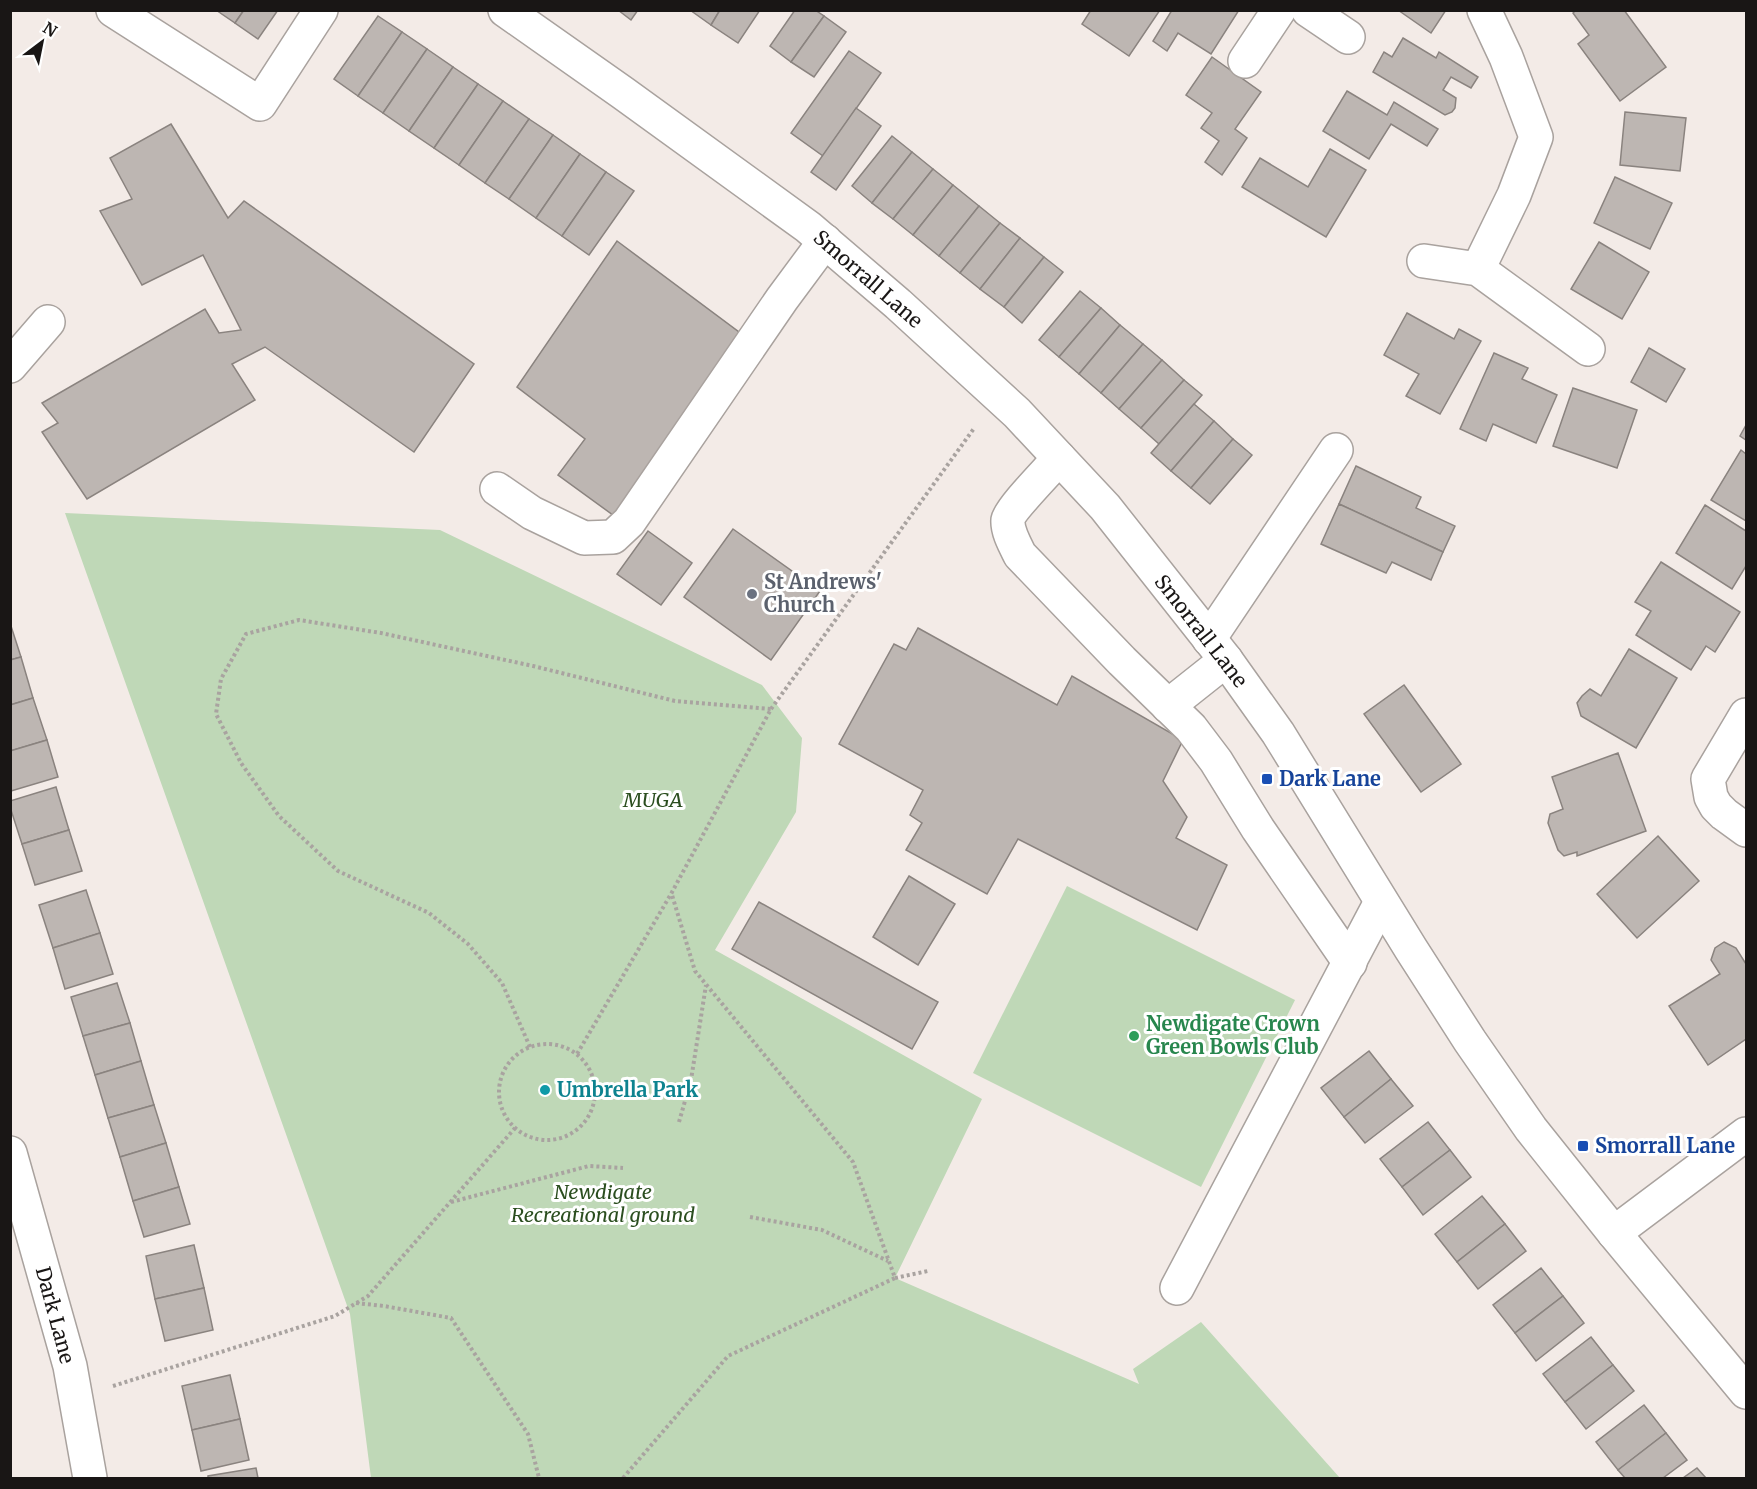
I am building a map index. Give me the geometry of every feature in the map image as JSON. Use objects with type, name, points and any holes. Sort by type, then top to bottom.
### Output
[{"type":"street","points":[[113,10],[260,104],[321,10]]},
{"type":"street","name":"Smorrall Lane","points":[[505,10],[808,227],[898,304],[1017,413],[1105,507],[1217,650],[1278,733],[1470,1041],[1531,1129],[1746,1392]]},
{"type":"street","points":[[1245,61],[1279,10]]},
{"type":"street","points":[[1308,10],[1348,37]]},
{"type":"street","points":[[1478,269],[1514,195],[1536,137],[1506,57],[1484,10]]},
{"type":"street","points":[[497,489],[532,513],[584,538],[613,537],[629,522],[825,242]]},
{"type":"street","points":[[1425,261],[1478,269],[1588,349]]},
{"type":"street","points":[[10,366],[48,322]]},
{"type":"street","points":[[1168,706],[1217,650],[1336,450]]},
{"type":"street","points":[[1059,458],[1014,509],[1008,519],[1011,536],[1020,555],[1122,661],[1191,728],[1216,761],[1258,829],[1350,963]]},
{"type":"street","points":[[1746,715],[1708,779],[1711,797],[1716,806],[1746,830]]},
{"type":"street","points":[[1177,1288],[1382,902]]},
{"type":"street","points":[[1614,1233],[1746,1134]]},
{"type":"street","name":"Dark Lane","points":[[10,1153],[70,1366],[90,1479]]},
{"type":"path","points":[[577,1053],[671,894],[771,709],[998,396]]},
{"type":"path","points":[[530,1047],[502,983],[468,944],[429,913],[338,871],[279,816],[241,763],[216,714],[221,679],[246,634],[299,620],[381,633],[533,666],[675,701],[771,709]]},
{"type":"path","points":[[671,894],[695,971],[853,1162],[895,1278]]},
{"type":"path","points":[[679,1122],[691,1080],[706,984]]},
{"type":"path","points":[[556,1043],[577,1053],[586,1062],[594,1078],[596,1096],[591,1113],[580,1128],[565,1137],[548,1140],[530,1137],[514,1128],[504,1114],[499,1096],[500,1078],[508,1063],[521,1050],[538,1044],[556,1043]]},
{"type":"path","points":[[75,1398],[335,1316],[368,1296],[514,1128]]},
{"type":"path","points":[[450,1202],[589,1166],[623,1168]]},
{"type":"path","points":[[750,1217],[822,1230],[889,1261]]},
{"type":"path","points":[[623,1479],[728,1356],[895,1278],[927,1271]]},
{"type":"path","points":[[356,1303],[451,1318],[528,1434],[539,1479]]},
{"type":"green space","name":"Newdigate Recreational ground","points":[[65,513],[440,530],[762,685],[802,738],[796,812],[715,950],[982,1099],[895,1278],[1139,1384],[1133,1369],[1201,1322],[1340,1478],[371,1478],[350,1314]]},
{"type":"green space","name":"Newdigate Crown Green Bowls Club","points":[[1067,886],[1295,1000],[1201,1187],[973,1073]]},
{"type":"building","points":[[216,10],[244,10],[235,23]]},
{"type":"building","points":[[244,10],[278,10],[258,39],[235,23]]},
{"type":"building","points":[[618,10],[638,10],[631,20]]},
{"type":"building","points":[[690,10],[720,10],[711,25]]},
{"type":"building","points":[[720,10],[760,10],[738,43],[711,25]]},
{"type":"building","points":[[795,10],[815,10],[824,16],[791,62],[770,46]]},
{"type":"building","points":[[1091,10],[1160,10],[1129,56],[1082,24]]},
{"type":"building","points":[[1172,10],[1239,10],[1211,54],[1178,33],[1167,51],[1153,41]]},
{"type":"building","points":[[1398,10],[1446,10],[1431,33]]},
{"type":"building","points":[[1576,10],[1624,10],[1666,67],[1620,101],[1578,44],[1589,35],[1573,13]]},
{"type":"building","points":[[378,16],[402,32],[358,96],[334,79]]},
{"type":"building","points":[[824,16],[846,32],[814,77],[791,62]]},
{"type":"building","points":[[402,32],[427,49],[383,113],[358,96]]},
{"type":"building","points":[[1403,38],[1436,58],[1439,52],[1478,77],[1471,88],[1451,77],[1443,90],[1456,98],[1452,112],[1445,115],[1373,72],[1384,52],[1392,57]]},
{"type":"building","points":[[427,49],[453,67],[409,131],[383,113]]},
{"type":"building","points":[[849,51],[881,73],[823,156],[791,133]]},
{"type":"building","points":[[1212,57],[1261,92],[1235,129],[1247,138],[1222,175],[1205,162],[1219,141],[1201,128],[1212,113],[1186,95]]},
{"type":"building","points":[[453,67],[478,84],[434,148],[409,131]]},
{"type":"building","points":[[478,84],[503,101],[459,165],[434,148]]},
{"type":"building","points":[[1347,91],[1387,115],[1394,102],[1438,129],[1427,146],[1391,124],[1369,159],[1323,131]]},
{"type":"building","points":[[503,101],[529,119],[485,183],[459,165]]},
{"type":"building","points":[[856,108],[881,126],[836,190],[811,172]]},
{"type":"building","points":[[1625,112],[1686,118],[1680,171],[1620,165]]},
{"type":"building","points":[[529,119],[553,135],[509,199],[485,183]]},
{"type":"building","points":[[171,124],[228,218],[244,201],[474,364],[414,452],[265,347],[232,364],[255,400],[87,499],[42,432],[58,423],[42,403],[205,309],[219,333],[241,330],[203,255],[142,285],[100,211],[132,199],[110,158]]},
{"type":"building","points":[[553,135],[580,154],[536,218],[509,199]]},
{"type":"building","points":[[892,136],[912,152],[872,203],[852,186]]},
{"type":"building","points":[[1330,149],[1366,170],[1326,237],[1242,187],[1260,158],[1308,187]]},
{"type":"building","points":[[912,152],[933,169],[893,219],[872,203]]},
{"type":"building","points":[[580,154],[606,172],[562,236],[536,218]]},
{"type":"building","points":[[933,169],[953,185],[913,235],[893,219]]},
{"type":"building","points":[[606,172],[634,191],[589,255],[562,236]]},
{"type":"building","points":[[1615,177],[1672,203],[1650,249],[1594,223]]},
{"type":"building","points":[[953,185],[979,206],[939,256],[913,235]]},
{"type":"building","points":[[979,206],[1000,223],[960,273],[939,256]]},
{"type":"building","points":[[1000,223],[1020,238],[980,289],[960,273]]},
{"type":"building","points":[[1020,238],[1044,257],[1004,307],[980,289]]},
{"type":"building","points":[[617,241],[747,338],[617,518],[558,475],[585,439],[517,387]]},
{"type":"building","points":[[1599,242],[1649,272],[1622,319],[1571,289]]},
{"type":"building","points":[[1044,257],[1063,272],[1022,323],[1004,307]]},
{"type":"building","points":[[1080,291],[1101,308],[1059,357],[1039,340]]},
{"type":"building","points":[[1101,308],[1120,325],[1079,374],[1059,357]]},
{"type":"building","points":[[1407,313],[1454,339],[1459,329],[1481,341],[1440,414],[1406,396],[1419,374],[1384,355]]},
{"type":"building","points":[[1120,325],[1143,344],[1101,393],[1079,374]]},
{"type":"building","points":[[1143,344],[1162,360],[1119,409],[1101,393]]},
{"type":"building","points":[[1649,348],[1685,369],[1666,402],[1631,382]]},
{"type":"building","points":[[1494,353],[1528,368],[1522,379],[1557,395],[1536,443],[1493,424],[1486,441],[1460,429]]},
{"type":"building","points":[[1162,360],[1184,380],[1141,428],[1119,409]]},
{"type":"building","points":[[1184,380],[1202,395],[1159,444],[1141,428]]},
{"type":"building","points":[[1573,388],[1637,410],[1617,468],[1553,446]]},
{"type":"building","points":[[1194,404],[1214,421],[1171,471],[1151,453]]},
{"type":"building","points":[[1214,421],[1233,439],[1191,488],[1171,471]]},
{"type":"building","points":[[1746,425],[1746,440],[1740,436]]},
{"type":"building","points":[[1233,439],[1252,455],[1210,504],[1191,488]]},
{"type":"building","points":[[1741,450],[1746,454],[1746,521],[1711,500]]},
{"type":"building","points":[[1356,466],[1421,497],[1416,508],[1455,526],[1443,552],[1339,504]]},
{"type":"building","points":[[1339,504],[1443,552],[1431,580],[1392,562],[1386,573],[1321,544]]},
{"type":"building","points":[[1705,505],[1746,531],[1746,566],[1732,589],[1676,553]]},
{"type":"building","name":"St Andrews' Church","points":[[733,529],[820,591],[771,660],[684,597]]},
{"type":"building","points":[[648,531],[692,563],[661,605],[617,574]]},
{"type":"building","points":[[1661,562],[1740,612],[1715,652],[1706,646],[1691,670],[1636,635],[1651,611],[1635,602]]},
{"type":"building","points":[[10,623],[21,657],[10,660]]},
{"type":"building","points":[[918,628],[1057,705],[1072,676],[1183,740],[1163,781],[1187,817],[1176,838],[1227,865],[1197,930],[1018,839],[987,894],[906,850],[922,823],[910,815],[923,790],[839,744],[894,644],[906,650]]},
{"type":"building","points":[[1629,649],[1677,678],[1636,748],[1581,716],[1577,703],[1590,689],[1601,696]]},
{"type":"building","points":[[21,657],[33,698],[10,705],[10,660]]},
{"type":"building","points":[[1404,685],[1461,764],[1421,792],[1364,714]]},
{"type":"building","points":[[33,698],[47,740],[10,751],[10,705]]},
{"type":"building","points":[[47,740],[58,777],[11,791],[10,751]]},
{"type":"building","points":[[1618,753],[1646,831],[1577,856],[1577,852],[1564,856],[1558,850],[1548,823],[1550,814],[1563,809],[1552,777]]},
{"type":"building","points":[[56,787],[69,830],[22,844],[10,801]]},
{"type":"building","points":[[69,830],[82,871],[35,885],[22,844]]},
{"type":"building","points":[[1658,836],[1699,881],[1637,938],[1597,894]]},
{"type":"building","points":[[909,876],[955,904],[918,965],[873,937]]},
{"type":"building","points":[[86,890],[100,933],[53,948],[39,905]]},
{"type":"building","points":[[759,902],[938,1002],[912,1049],[732,949]]},
{"type":"building","points":[[100,933],[113,974],[65,989],[53,948]]},
{"type":"building","points":[[1724,942],[1736,948],[1746,964],[1746,1039],[1708,1065],[1669,1006],[1720,974],[1711,960],[1715,948]]},
{"type":"building","points":[[117,983],[130,1023],[83,1036],[71,997]]},
{"type":"building","points":[[130,1023],[141,1061],[95,1075],[83,1036]]},
{"type":"building","points":[[1369,1051],[1391,1079],[1344,1117],[1321,1088]]},
{"type":"building","points":[[141,1061],[154,1105],[108,1118],[95,1075]]},
{"type":"building","points":[[1391,1079],[1413,1106],[1365,1143],[1344,1117]]},
{"type":"building","points":[[154,1105],[166,1143],[120,1157],[108,1118]]},
{"type":"building","points":[[1428,1122],[1450,1150],[1402,1187],[1380,1159]]},
{"type":"building","points":[[166,1143],[179,1187],[133,1201],[120,1157]]},
{"type":"building","points":[[1450,1150],[1471,1177],[1423,1215],[1402,1187]]},
{"type":"building","points":[[179,1187],[190,1224],[144,1237],[133,1201]]},
{"type":"building","points":[[1482,1196],[1505,1224],[1457,1262],[1435,1234]]},
{"type":"building","points":[[1505,1224],[1526,1251],[1478,1289],[1457,1262]]},
{"type":"building","points":[[194,1245],[204,1288],[155,1299],[146,1256]]},
{"type":"building","points":[[1541,1268],[1563,1296],[1515,1333],[1493,1305]]},
{"type":"building","points":[[204,1288],[213,1330],[165,1341],[155,1299]]},
{"type":"building","points":[[1563,1296],[1584,1323],[1536,1361],[1515,1333]]},
{"type":"building","points":[[1591,1337],[1613,1365],[1565,1402],[1543,1374]]},
{"type":"building","points":[[1613,1365],[1634,1391],[1586,1429],[1565,1402]]},
{"type":"building","points":[[230,1375],[240,1419],[192,1430],[182,1386]]},
{"type":"building","points":[[1644,1405],[1666,1433],[1618,1470],[1596,1442]]},
{"type":"building","points":[[240,1419],[249,1460],[201,1471],[192,1430]]},
{"type":"building","points":[[1666,1433],[1687,1460],[1663,1478],[1625,1478],[1618,1470]]},
{"type":"building","points":[[256,1468],[258,1478],[208,1478],[208,1476]]},
{"type":"building","points":[[1697,1468],[1706,1478],[1683,1478]]},
{"type":"place","name":"St Andrews' Church","points":[[752,594]]},
{"type":"place","name":"Dark Lane","points":[[1267,779]]},
{"type":"place","name":"Newdigate Crown Green Bowls Club","points":[[1134,1036]]},
{"type":"place","name":"Umbrella Park","points":[[545,1090]]},
{"type":"place","name":"Smorrall Lane","points":[[1583,1146]]},
{"type":"park label","name":"MUGA","points":[[653,800]]}]
